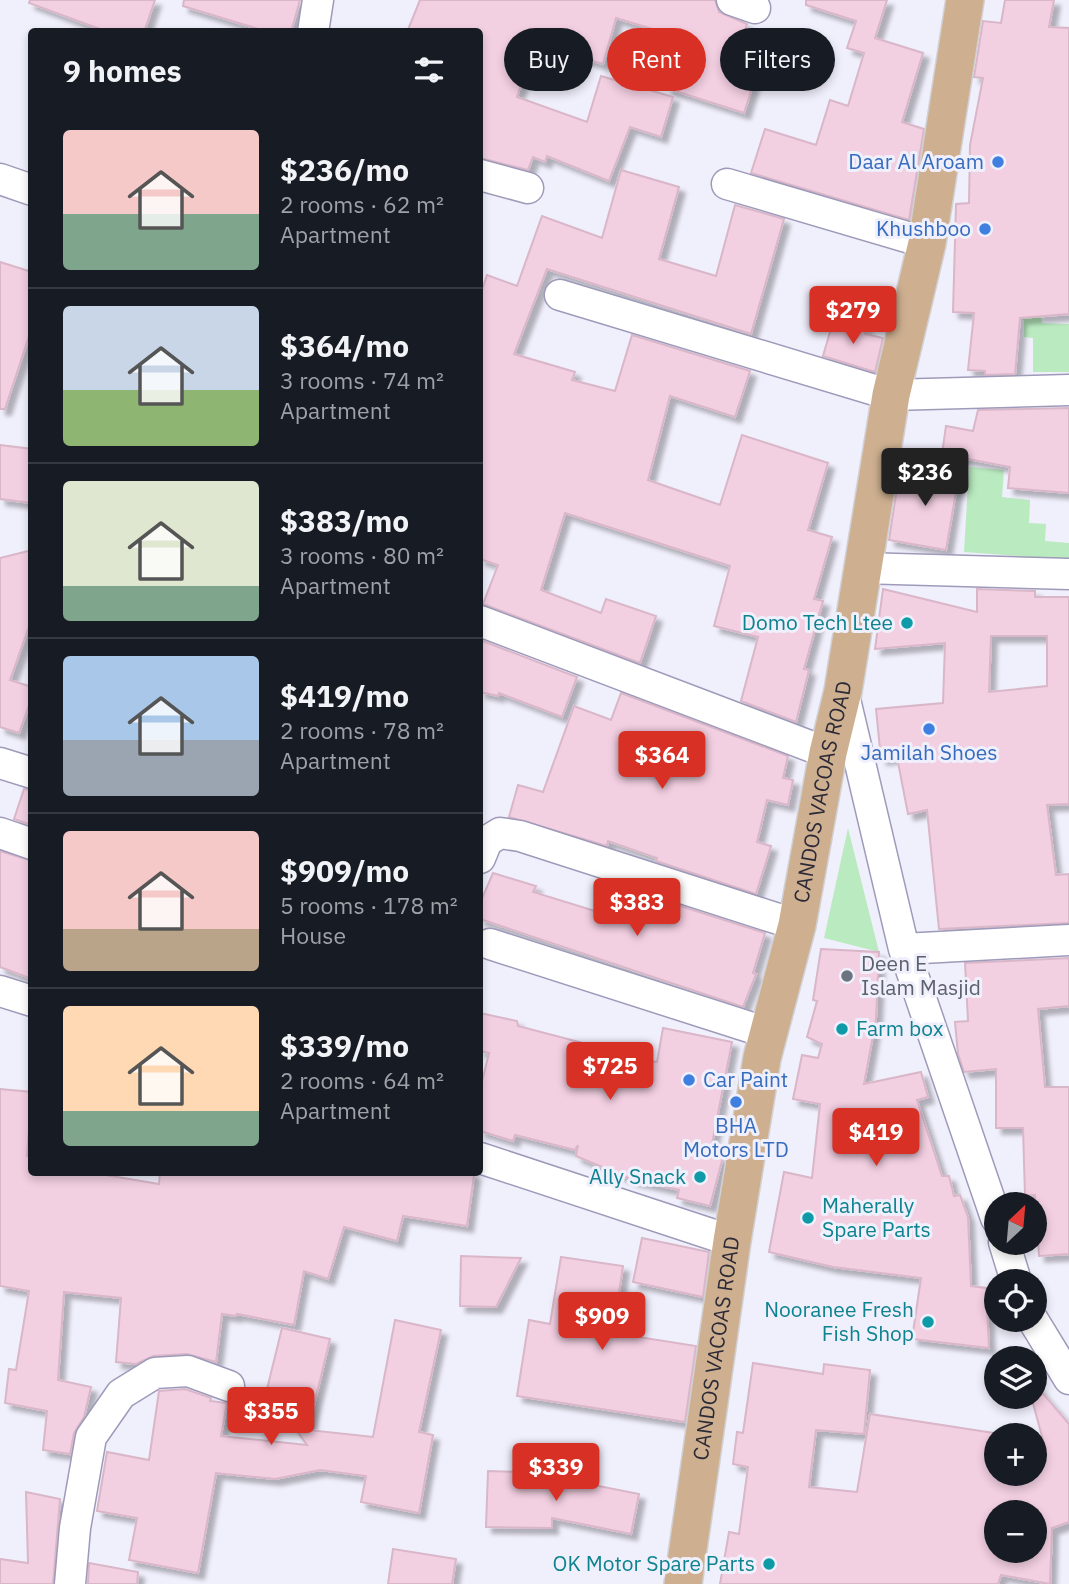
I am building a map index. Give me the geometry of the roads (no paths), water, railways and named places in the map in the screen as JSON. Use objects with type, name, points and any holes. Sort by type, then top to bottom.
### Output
[{"type":"main road","name":"CANDOS VACOAS ROAD","points":[[683,1584],[732,1241],[768,1033],[797,925],[828,753],[843,691],[891,395],[927,243],[965,0]]},
{"type":"street","points":[[314,28],[318,0]]},
{"type":"street","points":[[483,176],[528,188]]},
{"type":"street","points":[[0,179],[28,189]]},
{"type":"street","points":[[727,184],[927,243]]},
{"type":"street","points":[[559,295],[891,395],[1069,390]]},
{"type":"street","points":[[861,568],[1069,575]]},
{"type":"street","points":[[483,622],[828,753]]},
{"type":"street","points":[[843,691],[904,949],[987,1192]]},
{"type":"street","points":[[0,763],[28,772]]},
{"type":"street","points":[[0,833],[28,843]]},
{"type":"street","points":[[483,851],[487,841],[500,833],[520,836],[797,925]]},
{"type":"street","points":[[904,949],[1069,940]]},
{"type":"street","points":[[490,944],[768,1033]]},
{"type":"street","points":[[0,991],[28,1001]]},
{"type":"street","points":[[483,1159],[732,1241]]},
{"type":"street","points":[[1040,1332],[1069,1379]]},
{"type":"street","points":[[70,1584],[75,1528],[91,1437],[121,1394],[155,1373],[188,1371],[229,1386]]},
{"type":"place","name":"Daar Al Aroam","points":[[998,162]]},
{"type":"place","name":"Khushboo","points":[[985,229]]},
{"type":"place","name":"Domo Tech Ltee","points":[[907,623]]},
{"type":"place","name":"Jamilah Shoes","points":[[929,729]]},
{"type":"place","name":"Deen E Islam Masjid","points":[[847,976]]},
{"type":"place","name":"Farm box","points":[[842,1029]]},
{"type":"place","name":"Car Paint","points":[[689,1080]]},
{"type":"place","name":"BHA Motors LTD","points":[[736,1102]]},
{"type":"place","name":"Ally Snack","points":[[700,1177]]},
{"type":"place","name":"Maherally Spare Parts","points":[[808,1218]]},
{"type":"place","name":"Nooranee Fresh Fish Shop","points":[[928,1322]]},
{"type":"place","name":"OK Motor Spare Parts","points":[[769,1564]]}]
